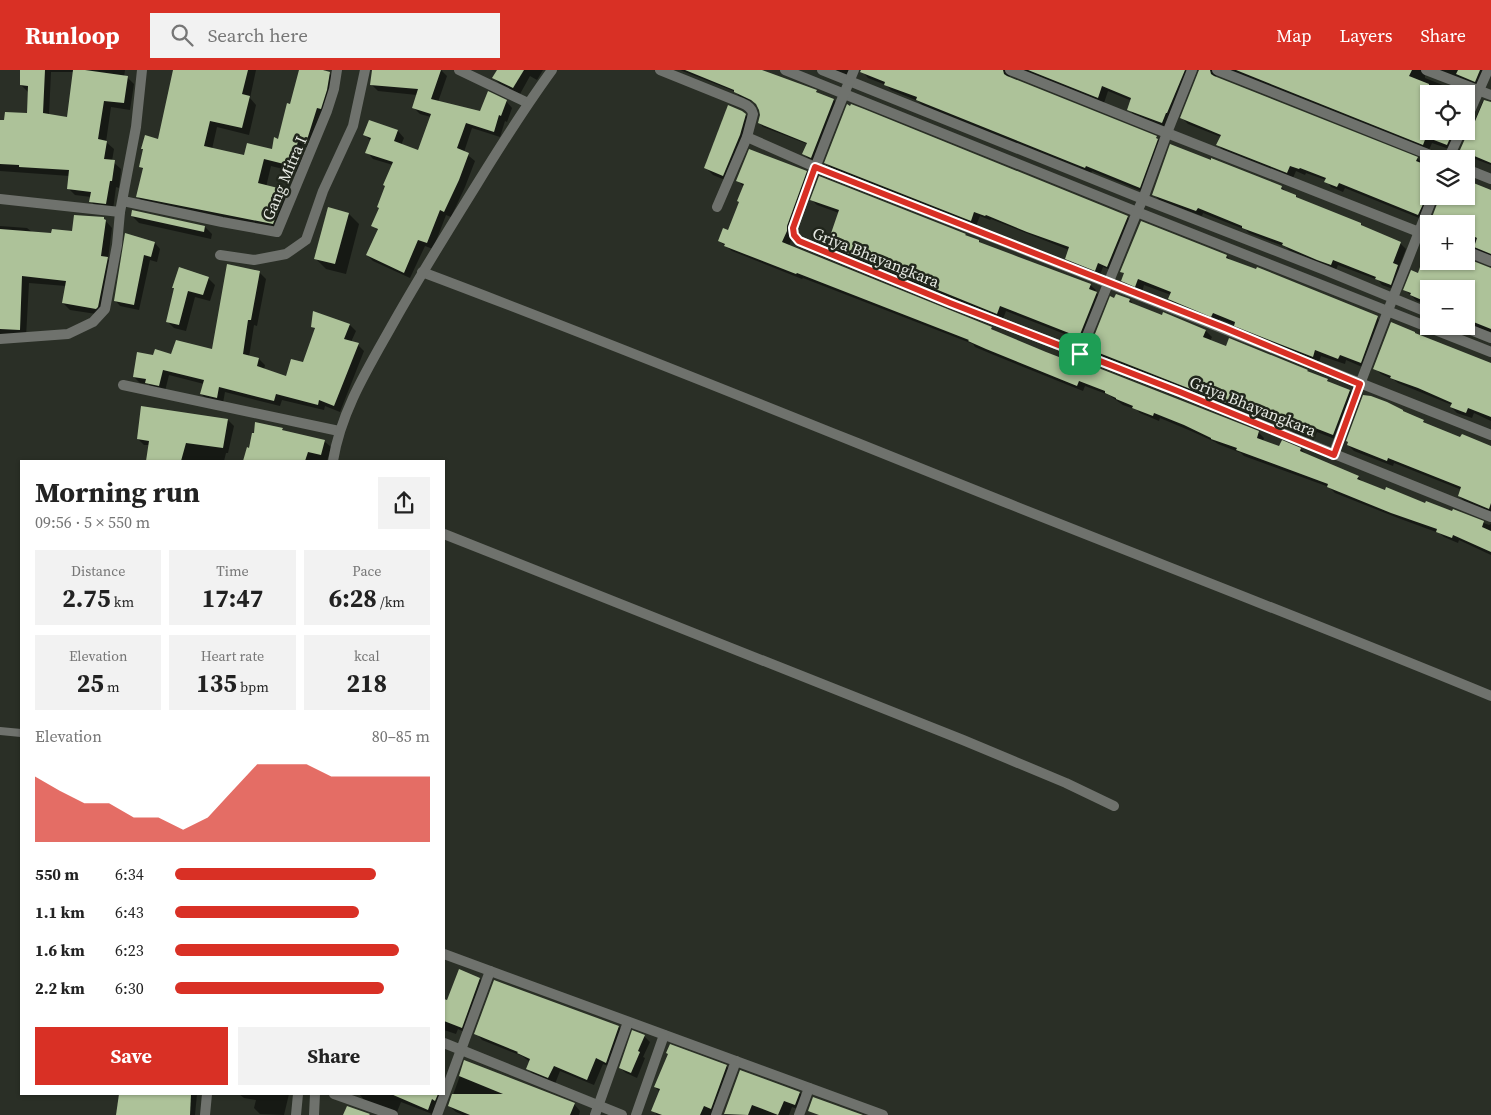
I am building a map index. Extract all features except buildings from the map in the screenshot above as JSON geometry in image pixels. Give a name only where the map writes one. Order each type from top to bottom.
[{"type":"street","points":[[0,339],[68,334],[93,322],[105,309],[117,245],[120,212],[136,127],[142,70]]},
{"type":"street","name":"Gang Mitra I","points":[[123,201],[277,232],[328,111],[337,70]]},
{"type":"street","points":[[220,255],[254,260],[286,254],[306,240],[323,191],[353,126],[365,70]]},
{"type":"street","points":[[459,70],[528,103]]},
{"type":"street","points":[[332,460],[339,431],[371,362],[422,272],[528,103],[552,70]]},
{"type":"street","points":[[660,70],[746,104],[753,114],[747,137],[717,207]]},
{"type":"street","points":[[785,70],[847,86],[1420,318]]},
{"type":"street","points":[[822,70],[847,86]]},
{"type":"street","name":"Griya Bhayangkara","points":[[854,70],[793,228],[794,235],[799,241],[950,303],[1491,517]]},
{"type":"street","points":[[1010,70],[1420,232]]},
{"type":"street","points":[[1080,354],[1140,206],[1192,70]]},
{"type":"street","points":[[1217,70],[1420,151]]},
{"type":"street","points":[[1426,70],[1491,95]]},
{"type":"street","points":[[1475,99],[1488,70]]},
{"type":"street","points":[[747,137],[815,167],[1491,435]]},
{"type":"street","points":[[1475,173],[1491,179]]},
{"type":"street","points":[[0,199],[120,212]]},
{"type":"street","points":[[1140,206],[1390,304],[1420,311]]},
{"type":"street","points":[[1334,455],[1390,304],[1420,242]]},
{"type":"street","points":[[1475,255],[1491,261]]},
{"type":"street","points":[[422,272],[544,317],[992,497],[1316,624],[1491,696]]},
{"type":"street","points":[[1475,332],[1491,338]]},
{"type":"street","points":[[1457,335],[1491,352]]},
{"type":"street","points":[[123,385],[339,431]]},
{"type":"street","points":[[445,534],[963,740],[1114,806]]},
{"type":"street","points":[[445,954],[883,1115]]},
{"type":"street","points":[[445,1093],[490,971]]},
{"type":"street","points":[[595,1115],[628,1022]]},
{"type":"street","points":[[636,1115],[664,1035]]},
{"type":"street","points":[[445,1043],[622,1115]]},
{"type":"street","points":[[716,1115],[736,1061]]},
{"type":"street","points":[[799,1115],[809,1088]]},
{"type":"street","points":[[205,1115],[207,1095]]},
{"type":"street","points":[[296,1115],[298,1095]]},
{"type":"street","points":[[314,1115],[315,1095]]},
{"type":"street","points":[[337,1095],[393,1115]]},
{"type":"street","points":[[437,1115],[444,1095]]},
{"type":"lane","points":[[0,731],[20,733]]},
{"type":"route","points":[[815,167],[1225,328],[1360,384],[1334,455],[1180,392],[1080,354],[799,241],[792,231],[815,167]]}]
